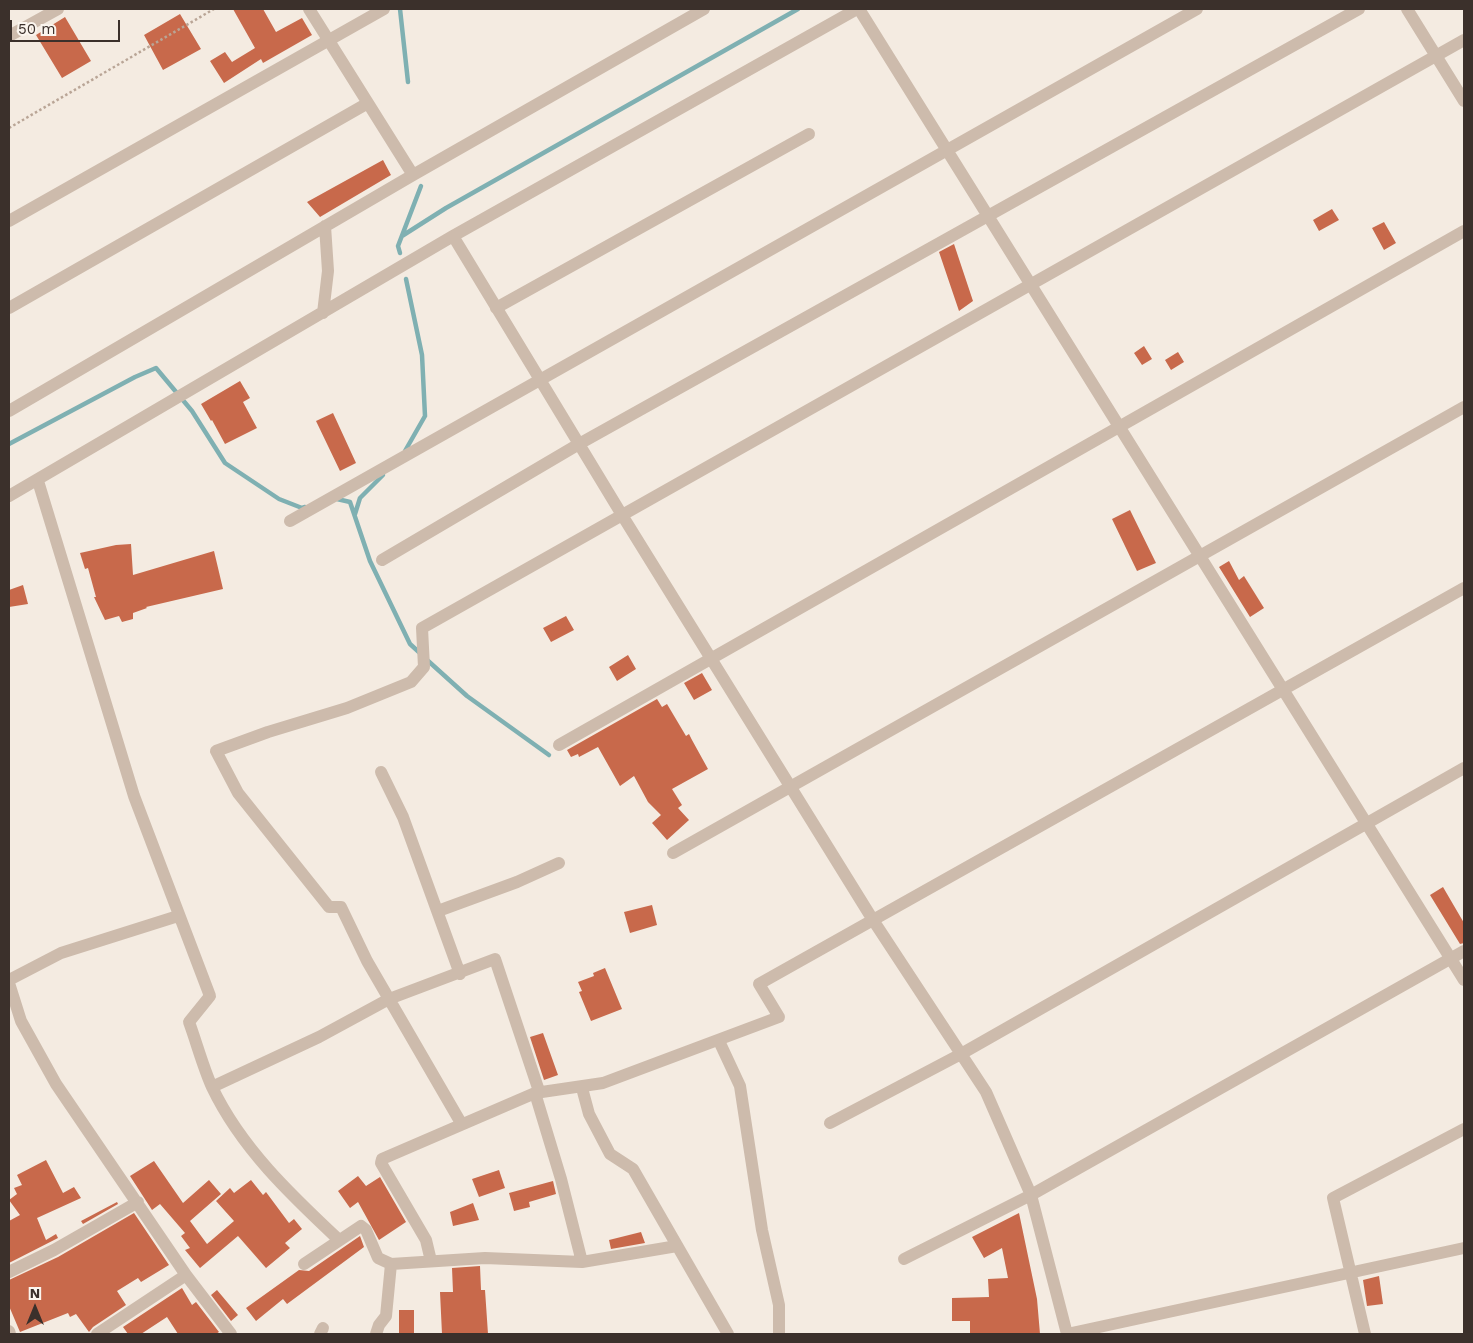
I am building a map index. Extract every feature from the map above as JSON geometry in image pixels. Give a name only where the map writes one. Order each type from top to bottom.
[{"type":"street","points":[[9,36],[58,9]]},
{"type":"street","points":[[309,9],[413,174]]},
{"type":"street","points":[[9,221],[384,9]]},
{"type":"street","points":[[9,411],[413,174],[704,9]]},
{"type":"street","points":[[9,496],[38,481],[453,236],[858,9],[948,150],[1118,428],[1464,980]]},
{"type":"street","points":[[290,521],[1197,9]]},
{"type":"street","points":[[382,560],[579,444],[1359,9]]},
{"type":"street","points":[[1407,9],[1464,101]]},
{"type":"street","points":[[461,1123],[367,961],[341,907],[329,907],[238,793],[216,751],[268,732],[346,708],[411,682],[424,667],[422,628],[1464,40]]},
{"type":"street","points":[[9,308],[368,103]]},
{"type":"street","points":[[496,308],[809,134]]},
{"type":"street","points":[[323,313],[328,272],[325,226]]},
{"type":"street","points":[[559,745],[1464,232]]},
{"type":"street","points":[[453,236],[622,515],[873,920],[986,1092],[1031,1195],[1067,1334],[1464,1248]]},
{"type":"street","points":[[673,853],[1464,406]]},
{"type":"street","points":[[38,481],[134,796],[210,996],[189,1022],[212,1087],[236,1128],[279,1184],[339,1240]]},
{"type":"street","points":[[431,1261],[426,1240],[381,1164],[382,1159],[461,1123],[537,1092],[582,1088],[603,1083],[779,1017],[759,984],[1464,588]]},
{"type":"street","points":[[830,1122],[961,1054],[1464,768]]},
{"type":"street","points":[[381,772],[404,817],[460,974]]},
{"type":"street","points":[[438,911],[517,882],[559,863]]},
{"type":"street","points":[[178,916],[61,953],[9,982],[21,1021],[56,1084],[186,1275],[231,1334]]},
{"type":"street","points":[[904,1259],[1031,1195],[1464,951]]},
{"type":"street","points":[[212,1087],[319,1037],[389,999],[495,960],[537,1092],[582,1262]]},
{"type":"street","points":[[719,1041],[740,1086],[762,1230],[779,1305],[780,1334]]},
{"type":"street","points":[[582,1088],[590,1114],[610,1154],[633,1169],[728,1334]]},
{"type":"street","points":[[1365,1334],[1333,1198],[1464,1129]]},
{"type":"street","points":[[9,1272],[54,1250],[138,1202]]},
{"type":"street","points":[[304,1264],[361,1226],[366,1230],[378,1258],[390,1264],[484,1258],[582,1262],[677,1246]]},
{"type":"street","points":[[376,1334],[379,1325],[386,1316],[390,1264]]},
{"type":"street","points":[[97,1334],[186,1275]]},
{"type":"path","points":[[9,128],[214,9]]},
{"type":"building","points":[[233,9],[263,9],[276,32],[302,18],[312,35],[263,63],[261,59],[224,83],[210,61],[225,52],[232,62],[255,48]]},
{"type":"building","points":[[180,14],[201,49],[163,70],[144,35]]},
{"type":"building","points":[[65,17],[91,61],[62,78],[36,35]]},
{"type":"building","points":[[383,160],[391,175],[320,217],[307,202]]},
{"type":"building","points":[[1332,209],[1339,220],[1319,231],[1313,220]]},
{"type":"building","points":[[1384,222],[1396,243],[1384,250],[1372,228]]},
{"type":"building","points":[[954,244],[973,301],[959,311],[939,252]]},
{"type":"building","points":[[1144,346],[1152,359],[1142,365],[1134,353]]},
{"type":"building","points":[[1178,352],[1184,362],[1171,370],[1165,360]]},
{"type":"building","points":[[240,381],[250,398],[243,402],[257,428],[225,444],[201,404]]},
{"type":"building","points":[[333,413],[356,463],[340,471],[316,421]]},
{"type":"building","points":[[1130,510],[1156,563],[1137,571],[1112,519]]},
{"type":"building","points":[[131,544],[133,575],[214,551],[223,589],[146,607],[133,613],[133,619],[122,622],[119,616],[105,620],[94,597],[96,597],[88,568],[85,569],[80,553],[116,545]]},
{"type":"building","points":[[1229,561],[1239,580],[1244,576],[1264,608],[1250,617],[1219,567]]},
{"type":"building","points":[[23,585],[28,604],[9,607],[9,590]]},
{"type":"building","points":[[566,616],[574,630],[551,642],[543,628]]},
{"type":"building","points":[[628,655],[636,669],[617,681],[609,667]]},
{"type":"building","points":[[702,673],[712,690],[694,700],[684,683]]},
{"type":"building","points":[[657,699],[662,707],[667,704],[686,736],[689,734],[708,769],[672,789],[682,805],[678,808],[689,820],[667,840],[652,823],[661,815],[648,802],[634,776],[620,786],[598,747],[579,757],[578,754],[571,757],[567,750]]},
{"type":"building","points":[[1443,887],[1464,923],[1464,943],[1460,944],[1430,895]]},
{"type":"building","points":[[652,905],[657,925],[630,933],[624,912]]},
{"type":"building","points":[[605,968],[622,1009],[591,1021],[579,992],[582,991],[578,982],[594,976],[593,973]]},
{"type":"building","points":[[543,1033],[558,1075],[544,1080],[530,1037]]},
{"type":"building","points":[[46,1160],[63,1193],[74,1187],[81,1198],[37,1218],[46,1240],[56,1234],[58,1238],[9,1263],[9,1221],[20,1215],[9,1200],[17,1194],[14,1188],[22,1185],[17,1175]]},
{"type":"building","points":[[154,1161],[183,1203],[209,1180],[221,1194],[190,1221],[207,1244],[234,1221],[216,1201],[230,1188],[234,1193],[251,1180],[263,1195],[266,1192],[289,1223],[294,1219],[302,1229],[285,1243],[290,1248],[266,1268],[238,1236],[200,1268],[185,1250],[190,1248],[181,1236],[185,1233],[160,1204],[152,1210],[130,1176]]},
{"type":"building","points":[[499,1170],[505,1188],[479,1197],[472,1179]]},
{"type":"building","points":[[358,1176],[366,1186],[380,1177],[406,1222],[379,1240],[358,1202],[350,1208],[338,1191]]},
{"type":"building","points":[[553,1181],[556,1194],[529,1202],[530,1207],[514,1211],[509,1193]]},
{"type":"building","points":[[117,1202],[118,1204],[83,1224],[81,1221]]},
{"type":"building","points":[[473,1203],[479,1220],[453,1226],[450,1212]]},
{"type":"building","points":[[134,1213],[169,1265],[141,1282],[138,1278],[117,1291],[126,1305],[93,1327],[89,1332],[76,1314],[70,1317],[68,1313],[20,1332],[9,1306],[9,1280],[58,1257]]},
{"type":"building","points":[[1019,1213],[1037,1299],[1040,1334],[970,1334],[970,1321],[952,1321],[952,1298],[989,1297],[988,1279],[1008,1278],[1002,1248],[984,1258],[972,1237]]},
{"type":"building","points":[[641,1232],[645,1243],[611,1249],[609,1240]]},
{"type":"building","points":[[360,1236],[364,1247],[287,1304],[283,1299],[256,1321],[246,1308],[299,1270],[309,1271]]},
{"type":"building","points":[[480,1266],[481,1290],[485,1290],[488,1334],[442,1334],[440,1292],[453,1292],[452,1268]]},
{"type":"building","points":[[1379,1276],[1383,1304],[1367,1306],[1363,1280]]},
{"type":"building","points":[[182,1288],[192,1305],[196,1302],[219,1332],[216,1334],[178,1334],[167,1317],[141,1334],[128,1334],[123,1327]]},
{"type":"building","points":[[217,1290],[238,1315],[231,1321],[211,1295]]},
{"type":"building","points":[[399,1310],[414,1310],[414,1334],[399,1334]]},
{"type":"waterway","points":[[400,9],[408,82]]},
{"type":"waterway","points":[[402,236],[446,208],[798,9]]},
{"type":"waterway","points":[[400,253],[398,246],[421,186]]},
{"type":"waterway","points":[[405,451],[425,416],[422,355],[406,279]]},
{"type":"waterway","points":[[9,444],[135,377],[156,368],[192,411],[225,463],[279,499],[302,508],[305,507]]},
{"type":"waterway","points":[[355,514],[360,498],[383,475]]},
{"type":"waterway","points":[[337,499],[350,502],[370,561],[410,644],[421,654]]},
{"type":"waterway","points":[[426,659],[467,696],[549,755]]}]
